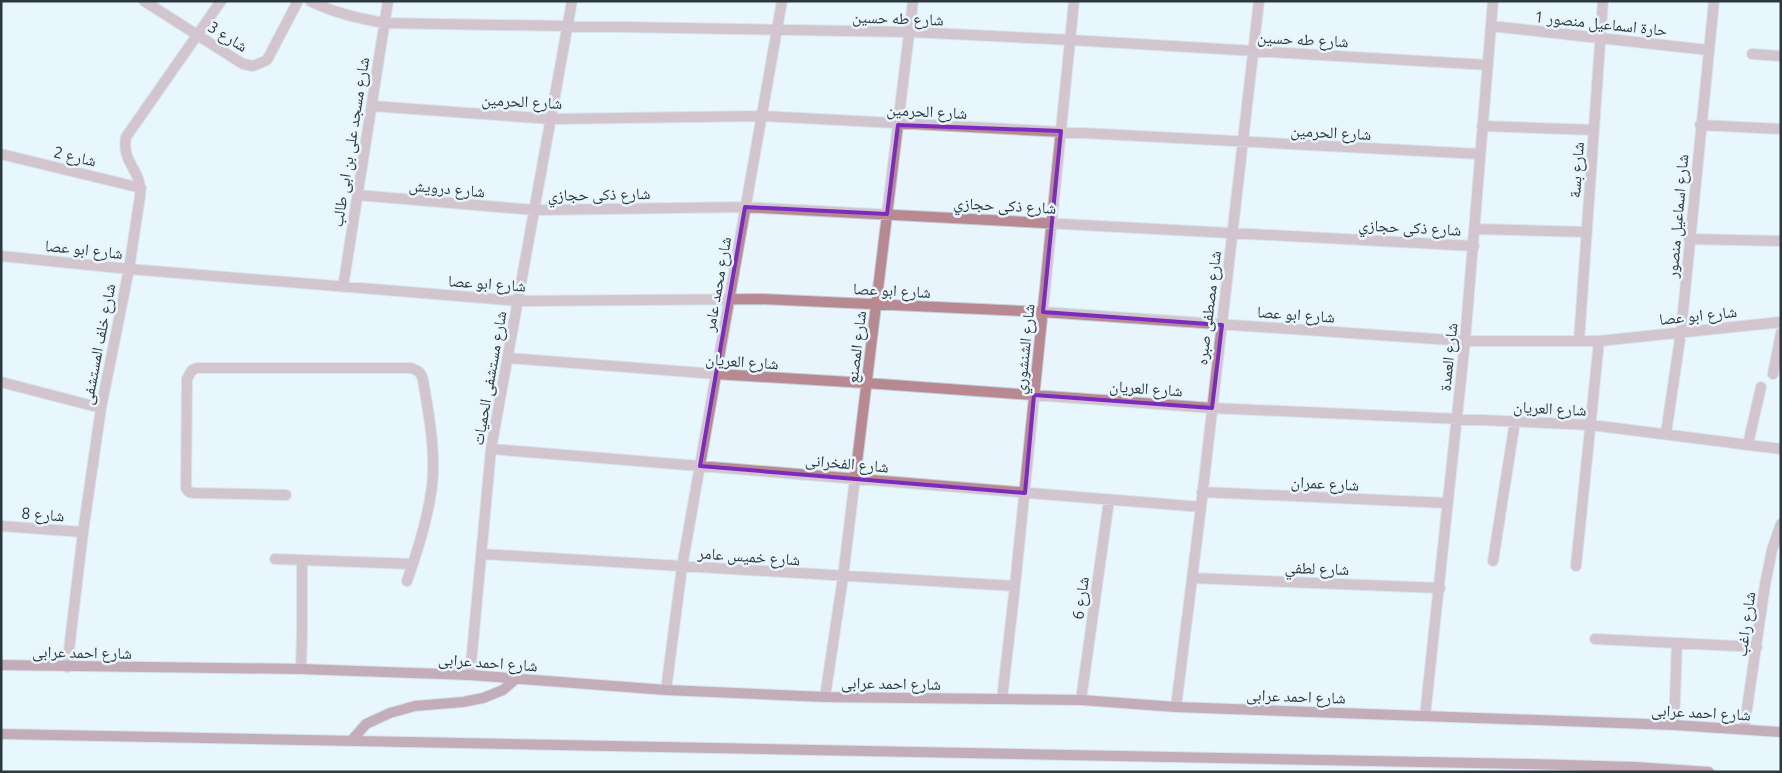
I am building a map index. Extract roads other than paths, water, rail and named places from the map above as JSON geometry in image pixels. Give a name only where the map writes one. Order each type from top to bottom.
[{"type":"main road","name":"شارع احمد عرابى","points":[[1,665],[301,669],[470,675],[666,690],[825,697],[1081,700],[1176,707],[1674,725],[1781,732]]},
{"type":"main road","points":[[352,740],[366,724],[390,712],[415,706],[463,702],[483,698],[502,690],[517,678]]},
{"type":"main road","points":[[1,734],[1520,764],[1635,767],[1709,772]]},
{"type":"street","name":"شارع 3","points":[[144,1],[243,64],[253,66],[267,60],[298,1]]},
{"type":"street","points":[[141,188],[138,178],[125,154],[126,137],[221,1]]},
{"type":"street","name":"شارع طه حسين","points":[[310,1],[325,9],[350,17],[384,23],[910,32],[1488,65]]},
{"type":"street","name":"شارع مسجد على بن ابى طالب","points":[[343,287],[388,1]]},
{"type":"street","name":"شارع مستشفى الحميات","points":[[470,675],[491,449],[572,1]]},
{"type":"street","name":"شارع محمد عامر","points":[[666,690],[682,567],[782,1]]},
{"type":"street","name":"شارع المصنع","points":[[825,697],[843,577],[913,1]]},
{"type":"street","name":"شارع الشنشوري","points":[[1002,699],[1074,1]]},
{"type":"street","name":"شارع مصطفى صبره","points":[[1176,707],[1259,1]]},
{"type":"street","name":"شارع العمدة","points":[[1425,716],[1465,341],[1493,1]]},
{"type":"street","name":"شارع بسة","points":[[1580,341],[1603,1]]},
{"type":"street","name":"شارع اسماعيل منصور","points":[[1666,433],[1680,332],[1714,1]]},
{"type":"street","name":"حارة اسماعيل منصور 1","points":[[1491,26],[1708,50]]},
{"type":"street","points":[[1752,54],[1781,56]]},
{"type":"street","name":"شارع الحرمين","points":[[372,106],[551,119],[761,116],[1480,154]]},
{"type":"street","points":[[1700,125],[1781,129]]},
{"type":"street","points":[[1482,126],[1594,130]]},
{"type":"street","name":"شارع 2","points":[[1,154],[141,188]]},
{"type":"street","name":"شارع خلف المستشفى","points":[[67,667],[83,532],[101,408],[129,269],[141,188]]},
{"type":"street","name":"شارع درويش","points":[[357,196],[535,210]]},
{"type":"street","name":"شارع ذكى حجازي","points":[[535,210],[746,206],[1474,246]]},
{"type":"street","points":[[1475,229],[1587,232]]},
{"type":"street","points":[[1689,239],[1781,241]]},
{"type":"street","name":"شارع ابو عصا","points":[[1,256],[129,269],[518,302],[730,298],[876,304],[1043,312],[1465,341],[1599,341],[1781,322]]},
{"type":"street","points":[[1773,374],[1781,333]]},
{"type":"street","points":[[1576,566],[1599,341]]},
{"type":"street","name":"شارع العريان","points":[[508,358],[1212,408],[1591,425],[1781,449]]},
{"type":"street","points":[[286,495],[189,492],[185,484],[187,379],[192,370],[196,368],[416,369],[421,373],[423,380],[430,426],[433,473],[425,519],[407,581]]},
{"type":"street","points":[[1,382],[101,408]]},
{"type":"street","points":[[1748,444],[1761,387]]},
{"type":"street","points":[[1493,561],[1515,421]]},
{"type":"street","name":"شارع الفخرانى","points":[[491,449],[1200,507]]},
{"type":"street","name":"شارع عمران","points":[[1202,492],[1447,503]]},
{"type":"street","name":"شارع 6","points":[[1081,700],[1109,500]]},
{"type":"street","name":"شارع راغب","points":[[1744,729],[1765,585],[1772,550],[1781,524]]},
{"type":"street","name":"شارع 8","points":[[1,526],[83,532]]},
{"type":"street","name":"شارع خميس عامر","points":[[482,554],[1015,586]]},
{"type":"street","points":[[275,559],[413,564]]},
{"type":"street","points":[[301,669],[302,560]]},
{"type":"street","name":"شارع لطفي","points":[[1192,578],[1440,588]]},
{"type":"street","points":[[1594,639],[1757,647]]},
{"type":"street","points":[[1674,725],[1677,643]]}]
